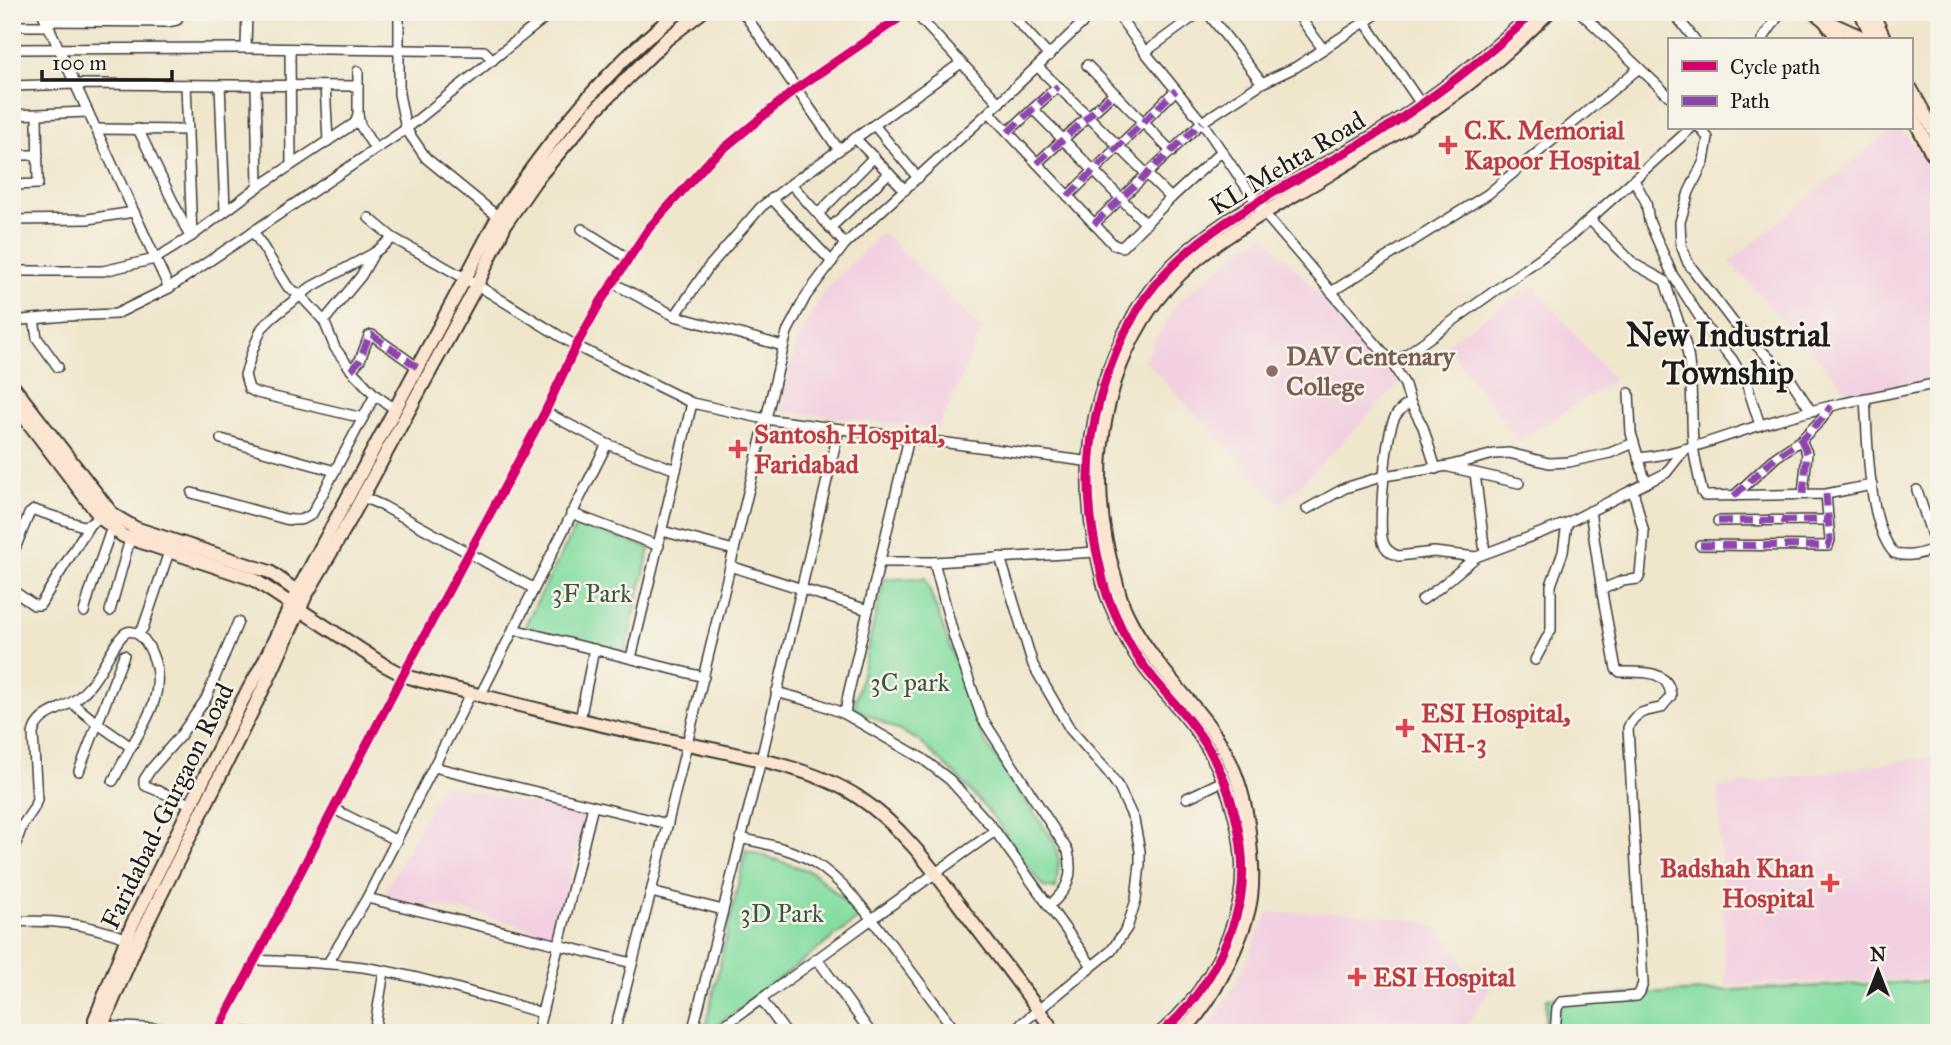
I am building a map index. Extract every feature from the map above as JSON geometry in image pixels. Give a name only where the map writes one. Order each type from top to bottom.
[{"type":"street","points":[[12,26],[46,20],[167,22],[177,20],[179,12]]},
{"type":"street","points":[[246,48],[247,12]]},
{"type":"street","points":[[399,12],[399,94],[406,129],[426,158],[502,220]]},
{"type":"street","points":[[12,321],[116,314],[169,288],[406,129],[552,12]]},
{"type":"street","points":[[298,600],[464,278],[502,220],[526,176],[629,53],[679,12]]},
{"type":"street","points":[[298,600],[362,497],[477,285],[502,220],[595,110],[667,39],[702,12]]},
{"type":"street","points":[[743,12],[839,150]]},
{"type":"street","points":[[218,1031],[403,674],[545,412],[576,346],[649,228],[711,159],[796,89],[908,12]]},
{"type":"street","points":[[914,12],[999,103]]},
{"type":"street","points":[[1009,12],[1049,56]]},
{"type":"street","points":[[614,1033],[668,824],[787,332],[806,296],[845,244],[1094,12]]},
{"type":"street","points":[[1116,12],[1202,122],[1260,208],[1392,365],[1405,384],[1436,468]]},
{"type":"street","points":[[1145,52],[1200,12]]},
{"type":"street","points":[[1207,12],[1262,83]]},
{"type":"street","points":[[1296,12],[1323,49]]},
{"type":"street","points":[[1094,224],[1202,122],[1262,83],[1296,67],[1380,12]]},
{"type":"street","name":"KL Mehta Road","points":[[1424,108],[1534,12]]},
{"type":"street","name":"KL Mehta Road","points":[[1180,1033],[1198,1013],[1243,931],[1251,900],[1253,877],[1245,803],[1234,771],[1213,732],[1147,650],[1126,613],[1108,555],[1090,442],[1096,405],[1114,354],[1138,309],[1171,266],[1213,231],[1260,208],[1379,133],[1466,86],[1518,43],[1549,12]]},
{"type":"street","points":[[1580,12],[1668,95]]},
{"type":"street","points":[[1673,12],[1693,38]]},
{"type":"street","points":[[1763,38],[1781,12]]},
{"type":"street","points":[[1861,12],[1872,38]]},
{"type":"street","points":[[1872,12],[1884,38]]},
{"type":"street","points":[[1819,16],[1837,38]]},
{"type":"street","points":[[1819,16],[1864,38]]},
{"type":"street","points":[[46,20],[169,288]]},
{"type":"street","points":[[1365,22],[1424,108]]},
{"type":"street","points":[[12,49],[398,49],[484,51],[493,60]]},
{"type":"street","points":[[290,49],[291,165]]},
{"type":"street","points":[[675,316],[708,268],[761,207],[961,63]]},
{"type":"street","points":[[1087,65],[1171,152]]},
{"type":"street","points":[[1038,67],[1171,198]]},
{"type":"street","points":[[1331,292],[1488,194],[1639,68]]},
{"type":"street","points":[[358,71],[360,125],[375,149]]},
{"type":"street","points":[[186,85],[191,237]]},
{"type":"street","points":[[220,85],[225,210]]},
{"type":"street","points":[[256,85],[258,187]]},
{"type":"street","points":[[12,86],[358,86]]},
{"type":"street","points":[[325,86],[328,141]]},
{"type":"street","points":[[1009,132],[1058,86]]},
{"type":"street","points":[[1068,195],[1176,90]]},
{"type":"street","points":[[1912,91],[1935,145],[1939,162]]},
{"type":"street","points":[[1037,163],[1114,93]]},
{"type":"street","points":[[1033,109],[1146,224]]},
{"type":"street","points":[[12,116],[88,112]]},
{"type":"street","points":[[989,112],[1114,245],[1122,247],[1222,151]]},
{"type":"street","points":[[1912,114],[1935,145]]},
{"type":"street","points":[[12,185],[38,184],[37,115]]},
{"type":"street","points":[[12,271],[103,271],[155,259],[355,123],[358,115]]},
{"type":"street","points":[[874,125],[918,177]]},
{"type":"street","points":[[1912,128],[1935,145]]},
{"type":"street","points":[[96,129],[188,130]]},
{"type":"street","points":[[138,129],[191,237]]},
{"type":"street","points":[[1392,365],[1571,236],[1689,130]]},
{"type":"street","points":[[1702,130],[1709,138],[1704,161],[1689,192],[1680,222],[1681,245],[1688,263],[1733,322],[1791,380],[1811,411]]},
{"type":"street","points":[[855,138],[905,190]]},
{"type":"street","points":[[12,155],[38,155]]},
{"type":"street","points":[[818,214],[874,157]]},
{"type":"street","points":[[831,228],[889,173]]},
{"type":"street","points":[[1634,180],[1646,202],[1649,221],[1672,274],[1746,382],[1760,425]]},
{"type":"street","points":[[791,184],[845,244]]},
{"type":"street","points":[[772,199],[832,262]]},
{"type":"street","points":[[12,220],[88,219],[134,212]]},
{"type":"street","points":[[369,218],[393,238],[477,285],[576,346],[692,402],[765,419],[1095,462]]},
{"type":"street","points":[[1590,220],[1634,264],[1665,281],[1688,358],[1692,402],[1690,447],[1704,494],[1708,497],[1826,494],[1872,485]]},
{"type":"street","points":[[582,229],[629,259]]},
{"type":"street","points":[[253,231],[288,287],[300,295],[324,321],[335,348],[351,370],[375,395],[395,409]]},
{"type":"street","points":[[363,418],[257,393],[249,389],[245,376],[262,328],[311,287],[374,253],[393,238]]},
{"type":"street","points":[[324,321],[361,276],[374,253]]},
{"type":"street","points":[[613,283],[675,316],[783,346]]},
{"type":"street","points":[[34,319],[37,338],[58,367]]},
{"type":"street","points":[[351,370],[360,360],[369,335],[417,367]]},
{"type":"street","points":[[1638,458],[1660,456],[1831,406],[1939,383]]},
{"type":"street","points":[[12,385],[100,517]]},
{"type":"street","points":[[1629,393],[1631,433],[1646,483]]},
{"type":"street","points":[[192,493],[297,521],[306,519],[312,514],[375,395]]},
{"type":"street","points":[[1865,398],[1876,518],[1886,542],[1894,553],[1903,556],[1938,548],[1917,490]]},
{"type":"street","points":[[12,401],[100,517],[123,536],[253,579],[298,600]]},
{"type":"street","points":[[631,658],[692,402]]},
{"type":"street","points":[[1410,402],[1394,418],[1387,446],[1380,528],[1382,541],[1387,550],[1398,556],[1434,552],[1480,555]]},
{"type":"street","points":[[1734,496],[1776,457],[1801,440],[1831,406]]},
{"type":"street","points":[[545,412],[607,444],[676,470]]},
{"type":"street","points":[[692,1033],[761,760],[839,429]]},
{"type":"street","points":[[845,715],[909,438]]},
{"type":"street","points":[[221,439],[335,471]]},
{"type":"street","points":[[1801,440],[1807,453],[1802,494]]},
{"type":"street","points":[[1307,509],[1345,488],[1384,475],[1448,466],[1494,454],[1509,453],[1549,463],[1569,462],[1610,453],[1634,443]]},
{"type":"street","points":[[328,963],[368,898],[434,767],[513,629],[607,444]]},
{"type":"street","points":[[1422,600],[1440,589],[1480,555],[1567,523],[1666,473],[1690,447]]},
{"type":"street","name":"KL Mehta Road","points":[[1095,462],[1088,496],[1096,552],[1108,598],[1135,653],[1201,736],[1225,780],[1243,864],[1240,900],[1228,941],[1203,985],[1175,1021],[1161,1033]]},
{"type":"street","points":[[1448,466],[1520,483]]},
{"type":"street","points":[[1475,473],[1480,555]]},
{"type":"street","points":[[1602,591],[1611,584],[1638,579],[1640,575],[1644,533],[1633,490]]},
{"type":"street","points":[[1700,545],[1824,546],[1829,543],[1826,494]]},
{"type":"street","points":[[362,497],[470,552],[533,589]]},
{"type":"street","points":[[12,556],[29,514],[34,510],[79,525],[113,515],[135,528],[270,572],[298,600],[372,657],[403,674],[580,720],[761,760],[825,781],[856,796],[907,839],[1055,1033]]},
{"type":"street","points":[[1555,1033],[1557,1008],[1561,1002],[1637,996],[1640,992],[1643,983],[1628,728],[1630,721],[1642,711],[1661,708],[1671,696],[1662,677],[1653,673],[1620,672],[1616,669],[1590,512]]},
{"type":"street","points":[[571,513],[659,546]]},
{"type":"street","points":[[12,590],[34,605],[40,605],[100,517]]},
{"type":"street","points":[[1718,521],[1827,520]]},
{"type":"street","points":[[1535,660],[1551,630],[1551,585],[1560,561],[1567,523]]},
{"type":"street","points":[[84,612],[112,527]]},
{"type":"street","points":[[662,531],[734,550]]},
{"type":"street","points":[[110,611],[130,538]]},
{"type":"street","points":[[138,634],[143,628],[169,552]]},
{"type":"street","points":[[880,562],[934,562],[1096,552]]},
{"type":"street","points":[[1000,557],[1033,665],[1070,729],[1119,788],[1137,833],[1140,864],[1132,917],[1118,942],[1010,1033]]},
{"type":"street","points":[[934,562],[954,637],[982,719],[1068,851],[1071,872],[1068,883],[1062,895],[1049,906]]},
{"type":"street","points":[[730,566],[868,610]]},
{"type":"street","name":"Faridabad-Gurgaon Road","points":[[97,1029],[98,1012],[126,938],[191,804],[298,600]]},
{"type":"street","name":"Faridabad-Gurgaon Road","points":[[97,1029],[271,673],[298,600]]},
{"type":"street","points":[[191,804],[146,786],[144,780],[206,699],[238,622]]},
{"type":"street","points":[[513,629],[704,677]]},
{"type":"street","points":[[12,855],[22,826],[37,799],[33,730],[52,711],[72,703],[89,686],[122,635],[129,631],[138,634],[146,643],[156,667],[156,688],[150,716],[113,781]]},
{"type":"street","points":[[580,720],[594,649]]},
{"type":"street","points":[[79,771],[124,655]]},
{"type":"street","points":[[776,692],[845,715],[923,759],[950,780],[995,831],[1092,965]]},
{"type":"street","points":[[72,703],[131,747]]},
{"type":"street","points":[[434,767],[668,824]]},
{"type":"street","points":[[1188,798],[1225,780]]},
{"type":"street","points":[[537,1033],[593,806]]},
{"type":"street","points":[[334,809],[397,841]]},
{"type":"street","points":[[713,1033],[995,831]]},
{"type":"street","points":[[740,838],[782,848],[811,861],[840,883],[872,919],[957,1033]]},
{"type":"street","points":[[651,892],[723,910]]},
{"type":"street","points":[[368,898],[632,963]]},
{"type":"street","points":[[12,922],[43,920],[69,923],[126,938]]},
{"type":"street","points":[[817,959],[871,1033]]},
{"type":"street","points":[[255,960],[328,963],[384,971],[430,981],[542,1013]]},
{"type":"street","points":[[374,1033],[384,971]]},
{"type":"street","points":[[761,999],[786,1033]]},
{"type":"street","points":[[97,1029],[255,1033]]},
{"type":"shaded area","points":[[1892,130],[1901,130],[1939,173],[1939,376],[1850,394],[1730,262]]},
{"type":"shaded area","points":[[882,232],[982,330],[938,429],[779,410],[799,336],[825,290]]},
{"type":"shaded area","name":"DAV Centenary College","points":[[1263,234],[1401,382],[1281,504],[1144,360],[1177,303]]},
{"type":"shaded area","points":[[1533,285],[1614,380],[1518,441],[1446,344]]},
{"type":"shaded area","name":"Badshah Khan Hospital","points":[[1939,757],[1939,978],[1726,985],[1718,788]]},
{"type":"shaded area","points":[[442,785],[585,815],[555,936],[476,913],[382,897]]},
{"type":"shaded area","name":"ESI Hospital","points":[[1344,912],[1422,921],[1438,929],[1465,968],[1491,989],[1461,1033],[1206,1031],[1235,985],[1268,913]]},
{"type":"green space","name":"3F Park","points":[[577,524],[650,548],[625,652],[524,627]]},
{"type":"green space","name":"3C park","points":[[925,578],[984,740],[1055,843],[1059,862],[1056,889],[1044,887],[1016,852],[996,820],[958,777],[918,740],[854,708],[884,579]]},
{"type":"green space","name":"3D Park","points":[[746,850],[812,872],[862,916],[704,1033]]},
{"type":"green space","points":[[1939,981],[1939,1033],[1544,1033],[1547,998]]},
{"type":"marked path","points":[[1008,132],[1058,86]]},
{"type":"marked path","points":[[1068,196],[1176,90]]},
{"type":"marked path","points":[[1037,163],[1114,93]]},
{"type":"marked path","points":[[1094,224],[1202,122]]},
{"type":"marked path","points":[[351,370],[360,360],[369,336],[372,335],[417,367]]},
{"type":"marked path","points":[[1734,496],[1776,457],[1801,440],[1831,406]]},
{"type":"marked path","points":[[1801,440],[1807,453],[1803,494]]},
{"type":"marked path","points":[[1700,545],[1828,546],[1830,540],[1826,494]]},
{"type":"marked path","points":[[1718,521],[1827,520]]},
{"type":"cycle path","points":[[218,1031],[403,675],[545,412],[576,346],[601,301],[649,228],[711,159],[796,89],[908,12]]},
{"type":"cycle path","points":[[1161,1033],[1188,1006],[1220,956],[1240,901],[1242,859],[1235,814],[1210,751],[1192,724],[1135,653],[1104,586],[1092,529],[1089,465],[1092,433],[1108,372],[1136,312],[1158,282],[1184,255],[1246,209],[1380,132],[1421,105],[1479,61],[1534,12]]},
{"type":"place","name":"C.K. Memorial Kapoor Hospital","points":[[1448,145]]},
{"type":"place","name":"DAV Centenary College","points":[[1272,371]]},
{"type":"place","name":"Santosh Hospital, Faridabad","points":[[738,449]]},
{"type":"place","name":"ESI Hospital, NH-3","points":[[1405,728]]},
{"type":"place","name":"Badshah Khan Hospital","points":[[1830,883]]},
{"type":"place","name":"ESI Hospital","points":[[1357,977]]},
{"type":"district","name":"New Industrial Township","points":[[1728,354]]}]
